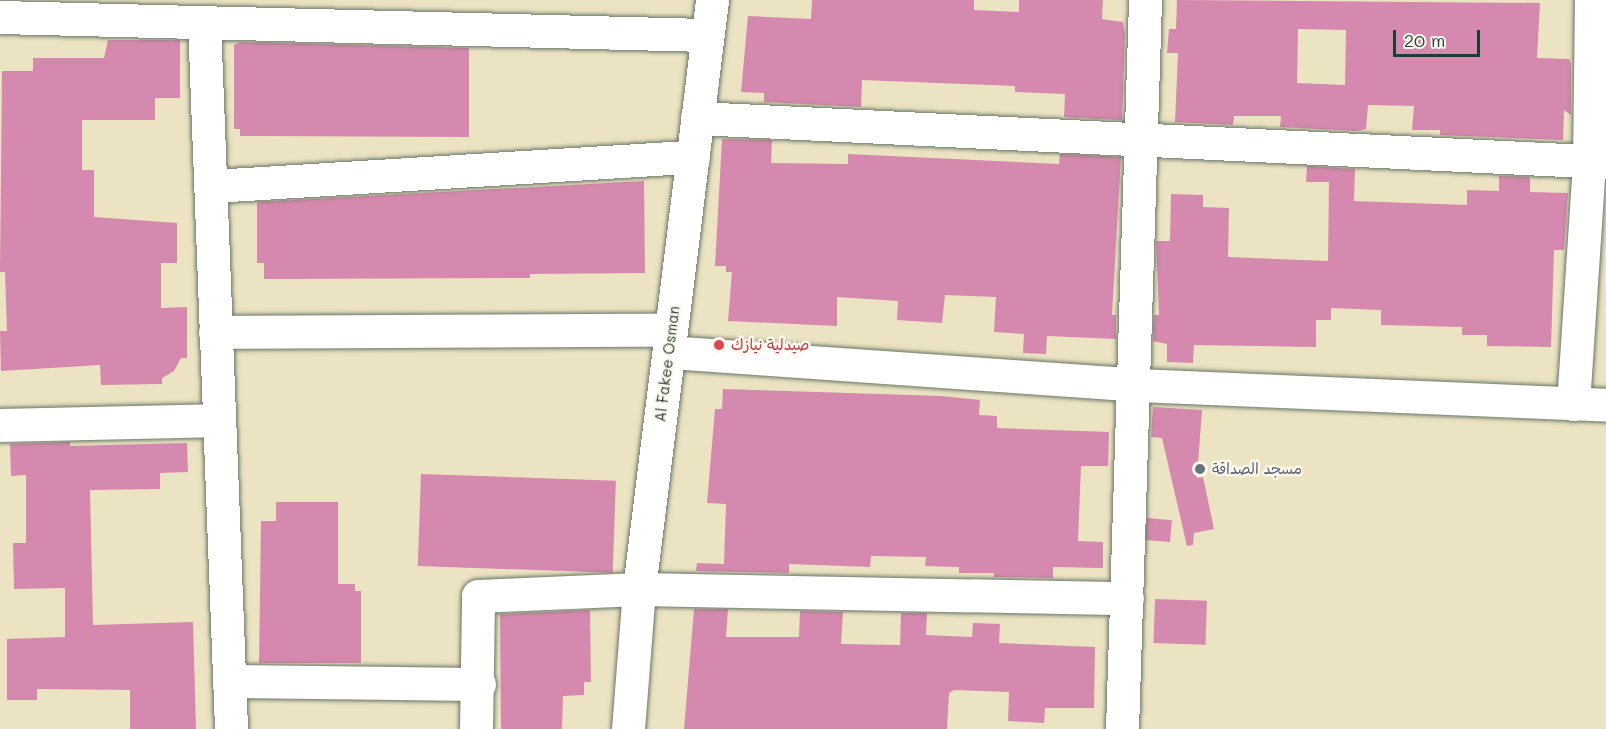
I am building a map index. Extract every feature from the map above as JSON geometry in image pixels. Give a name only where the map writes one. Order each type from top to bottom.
[{"type":"street","name":"Al Fakee Osman","points":[[628,729],[639,589],[712,0]]},
{"type":"street","points":[[1122,729],[1136,385],[1145,0]]},
{"type":"street","points":[[1573,404],[1598,162],[1591,0]]},
{"type":"street","points":[[0,17],[204,22],[390,13],[708,35]]},
{"type":"street","points":[[204,22],[213,186],[215,332],[231,681],[231,729]]},
{"type":"street","points":[[697,118],[1598,162]]},
{"type":"street","points":[[213,186],[693,157]]},
{"type":"street","points":[[215,332],[670,341],[1136,385],[1606,405]]},
{"type":"street","points":[[0,425],[219,420]]},
{"type":"street","points":[[476,729],[479,684],[478,596],[639,589],[1127,598]]},
{"type":"street","points":[[231,681],[479,684]]},
{"type":"building","points":[[812,0],[974,0],[974,10],[1019,12],[1019,0],[1103,0],[1102,19],[1123,22],[1125,34],[1122,120],[1064,117],[1065,94],[1015,92],[1015,86],[862,80],[861,107],[764,102],[764,93],[741,92],[748,16],[811,19]]},
{"type":"building","points":[[1177,0],[1540,3],[1537,58],[1569,59],[1571,64],[1571,115],[1564,110],[1563,140],[1440,135],[1440,130],[1412,130],[1414,106],[1368,105],[1366,129],[1356,131],[1280,127],[1281,116],[1234,116],[1233,125],[1175,122],[1178,53],[1167,53],[1169,29],[1176,29]],"holes":[[[1298,29],[1346,30],[1345,85],[1297,83]]]},
{"type":"building","points":[[108,40],[180,40],[180,98],[155,98],[155,120],[82,120],[82,170],[94,170],[94,217],[177,223],[177,263],[161,263],[161,308],[187,307],[187,358],[181,358],[174,371],[162,378],[162,384],[101,385],[100,365],[1,371],[0,331],[7,331],[5,272],[0,272],[2,71],[33,71],[33,58],[104,58]]},
{"type":"building","points":[[240,42],[469,48],[469,137],[240,136],[240,129],[234,129],[234,45]]},
{"type":"building","points":[[722,139],[772,140],[771,163],[848,164],[848,154],[1059,164],[1060,154],[1121,157],[1112,315],[1116,315],[1116,339],[1047,336],[1046,354],[1023,353],[1024,334],[994,332],[996,297],[945,295],[942,323],[897,320],[898,301],[837,297],[837,326],[728,321],[732,272],[726,272],[726,266],[715,266]]},
{"type":"building","points":[[1307,166],[1355,169],[1354,201],[1467,205],[1467,190],[1499,191],[1499,176],[1530,177],[1530,192],[1568,193],[1564,250],[1554,250],[1551,347],[1487,346],[1487,335],[1462,335],[1462,327],[1381,325],[1381,310],[1331,308],[1331,320],[1316,320],[1316,347],[1194,345],[1193,363],[1167,362],[1167,344],[1153,341],[1154,315],[1159,315],[1156,241],[1170,241],[1171,194],[1203,195],[1203,207],[1229,208],[1228,257],[1328,261],[1329,182],[1306,182]]},
{"type":"building","points":[[644,181],[645,273],[530,274],[530,278],[264,279],[264,263],[257,263],[257,202]]},
{"type":"building","points":[[723,389],[942,396],[980,400],[979,415],[997,416],[997,428],[1109,432],[1108,466],[1081,466],[1078,541],[1103,542],[1103,568],[1053,567],[1053,578],[994,577],[994,573],[959,573],[959,567],[925,566],[926,557],[871,556],[870,567],[789,564],[789,573],[696,571],[697,563],[724,564],[726,504],[707,503],[715,409],[722,409]]},
{"type":"building","points":[[1153,407],[1202,410],[1197,478],[1203,477],[1214,529],[1194,533],[1193,545],[1187,546],[1162,438],[1151,437]]},
{"type":"building","points":[[70,442],[70,446],[187,443],[188,472],[160,473],[160,489],[90,490],[93,625],[193,622],[196,729],[130,729],[130,690],[37,689],[37,700],[7,700],[7,639],[65,637],[65,588],[14,589],[13,543],[26,543],[26,475],[11,476],[10,444]]},
{"type":"building","points":[[421,474],[616,481],[613,573],[418,566]]},
{"type":"building","points":[[276,502],[338,502],[338,584],[355,584],[355,591],[361,591],[361,663],[259,663],[261,521],[276,521]]},
{"type":"building","points":[[1147,518],[1172,520],[1170,542],[1145,540]]},
{"type":"building","points":[[1155,599],[1207,601],[1205,645],[1153,643]]},
{"type":"building","points":[[694,609],[728,609],[726,637],[799,637],[800,611],[843,612],[841,644],[900,645],[901,613],[927,613],[926,635],[972,637],[973,623],[1000,624],[999,643],[1095,647],[1094,708],[1045,708],[1044,723],[1008,721],[1009,692],[954,690],[949,693],[947,729],[684,729]]},
{"type":"building","points":[[590,610],[591,682],[584,682],[584,695],[563,696],[562,729],[501,729],[500,614]]},
{"type":"place","name":"صيدلية نيازك","points":[[719,345]]},
{"type":"place","name":"مسجد الصداقة","points":[[1200,469]]}]
